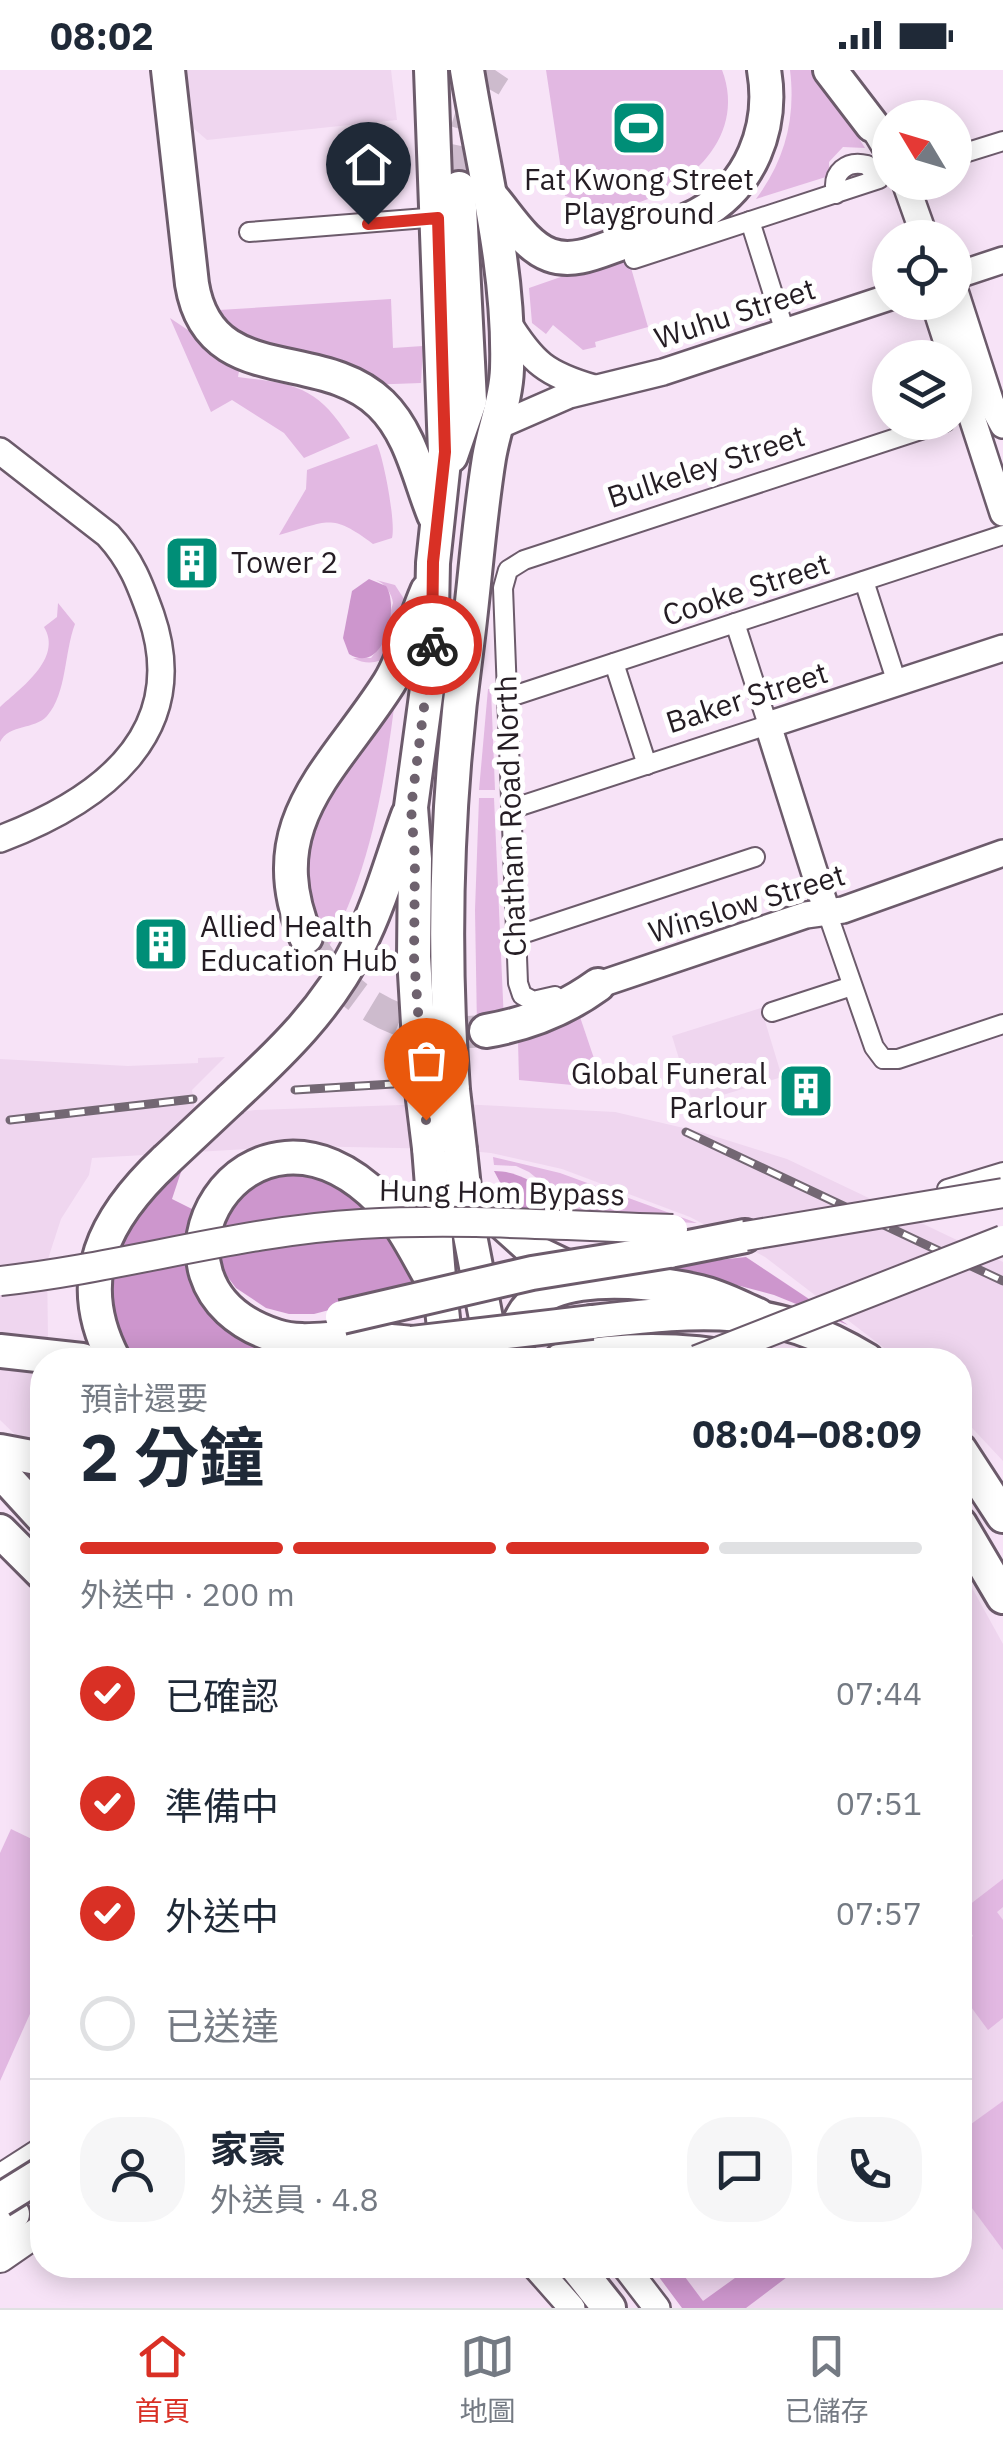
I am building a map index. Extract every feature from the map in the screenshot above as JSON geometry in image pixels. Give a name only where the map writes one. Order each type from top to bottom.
[{"type":"highway","points":[[168,70],[192,284],[200,316],[232,350],[336,377],[374,397],[400,428],[436,522]]},
{"type":"highway","name":"Chatham Road North","points":[[431,70],[445,452],[432,580],[432,644],[411,808],[414,957],[438,1091],[444,1149],[437,1232],[438,1290],[446,1348]]},
{"type":"highway","name":"Chatham Road North","points":[[438,1091],[450,1046],[449,860],[459,716],[493,440],[506,380],[505,316],[490,195],[467,70]]},
{"type":"highway","points":[[490,195],[533,245],[564,258],[689,220],[731,190],[753,158],[765,121],[764,70]]},
{"type":"highway","points":[[830,70],[872,125]]},
{"type":"highway","points":[[442,480],[470,401],[458,178]]},
{"type":"highway","points":[[306,937],[292,896],[290,868],[300,814],[323,772],[395,672],[432,580]]},
{"type":"highway","points":[[109,1348],[99,1323],[96,1280],[113,1220],[125,1201],[296,1036],[336,986],[359,946],[411,808]]},
{"type":"highway","points":[[486,1030],[542,1015],[598,984]]},
{"type":"highway","name":"Chatham Road North","points":[[444,1149],[465,1185],[468,1224],[499,1348]]},
{"type":"highway","points":[[438,1290],[398,1223],[370,1191],[346,1174],[320,1163],[276,1159],[236,1177],[216,1199],[204,1226],[203,1256],[212,1286],[236,1314],[252,1323],[300,1326],[343,1344],[412,1343],[663,1314],[758,1315]]},
{"type":"highway","points":[[465,1185],[503,1226],[535,1252],[596,1280],[698,1292],[817,1334],[843,1348]]},
{"type":"highway","points":[[343,1344],[532,1273],[745,1236]]},
{"type":"highway","points":[[512,1348],[534,1303],[556,1290],[596,1280]]},
{"type":"highway","points":[[0,1351],[30,1354]]},
{"type":"highway","points":[[0,1451],[30,1457]]},
{"type":"highway","points":[[972,1459],[1003,1486]]},
{"type":"highway","points":[[972,1468],[1003,1516]]},
{"type":"highway","points":[[0,1471],[30,1504]]},
{"type":"highway","points":[[0,1532],[30,1561]]},
{"type":"highway","points":[[972,1544],[1003,1597]]},
{"type":"highway","points":[[12,2211],[30,2189]]},
{"type":"highway","points":[[585,2278],[609,2308]]},
{"type":"highway","points":[[608,2278],[632,2308]]},
{"type":"main road","points":[[972,270],[1003,260]]},
{"type":"main road","name":"Wuhu Street","points":[[493,440],[569,395],[872,303]]},
{"type":"main road","points":[[505,316],[527,353],[546,370],[599,389]]},
{"type":"main road","points":[[962,320],[985,412],[1003,513]]},
{"type":"main road","points":[[0,451],[123,551],[135,568],[154,624],[163,680],[156,712],[136,749],[111,778],[43,822],[0,839]]},
{"type":"main road","name":"Baker Street","points":[[768,725],[1003,648]]},
{"type":"main road","points":[[768,725],[827,912]]},
{"type":"main road","name":"Winslow Street","points":[[598,984],[806,916],[843,910],[1003,853]]},
{"type":"main road","name":"Hung Hom Bypass","points":[[0,1282],[260,1236],[359,1224],[509,1222],[745,1236],[1003,1192]]},
{"type":"main road","points":[[728,1348],[1003,1240]]},
{"type":"main road","points":[[0,2258],[12,2211],[30,2176]]},
{"type":"main road","points":[[545,2278],[572,2308]]},
{"type":"main road","points":[[634,2278],[657,2308]]},
{"type":"street","points":[[972,151],[1003,141]]},
{"type":"street","points":[[634,259],[836,194]]},
{"type":"street","points":[[249,232],[438,218]]},
{"type":"street","points":[[750,221],[785,332]]},
{"type":"street","name":"Bulkeley Street","points":[[502,588],[505,576],[518,562],[889,440]]},
{"type":"street","name":"Cooke Street","points":[[507,698],[1003,535]]},
{"type":"street","points":[[864,581],[897,683]]},
{"type":"street","name":"Chatham Road North","points":[[502,588],[518,983]]},
{"type":"street","points":[[735,623],[768,725]]},
{"type":"street","points":[[614,663],[647,765]]},
{"type":"street","name":"Baker Street","points":[[511,809],[768,725]]},
{"type":"street","points":[[516,936],[755,857]]},
{"type":"street","points":[[827,912],[877,1054],[890,1061],[1003,1024]]},
{"type":"street","name":"Winslow Street","points":[[518,983],[522,995],[539,1002],[598,984]]},
{"type":"street","points":[[772,1012],[852,986]]},
{"type":"street","points":[[947,1189],[1003,1172]]},
{"type":"shaded area","points":[[179,70],[391,70],[397,120],[207,140],[184,120]]},
{"type":"shaded area","name":"Fat Kwong Street Playground","points":[[546,70],[722,70],[728,96],[726,120],[718,142],[686,178],[642,202],[618,208],[592,205],[565,196]]},
{"type":"shaded area","points":[[790,70],[817,70],[865,148],[843,147],[829,162],[829,176],[756,199],[786,138],[791,105]]},
{"type":"shaded area","points":[[627,254],[648,327],[595,342],[596,347],[583,350],[553,325],[546,334],[532,323],[529,288]]},
{"type":"shaded area","points":[[391,299],[393,348],[423,346],[421,383],[366,385],[264,354],[220,319],[219,310]]},
{"type":"shaded area","points":[[170,318],[240,365],[238,377],[290,386],[315,398],[350,438],[304,458],[284,433],[232,400],[211,412]]},
{"type":"shaded area","points":[[377,444],[389,491],[392,538],[373,544],[347,527],[328,523],[279,535],[306,489],[307,470]]},
{"type":"shaded area","points":[[369,579],[386,586],[390,623],[380,648],[372,656],[361,658],[349,654],[343,638],[352,591]]},
{"type":"shaded area","points":[[376,580],[395,585],[406,602],[389,655],[367,662],[353,658],[371,658],[382,644],[393,603],[388,589]]},
{"type":"shaded area","points":[[58,603],[75,624],[58,696],[42,720],[9,732],[0,742],[0,707],[44,661],[48,639],[44,627],[57,617]]},
{"type":"shaded area","points":[[488,689],[495,790],[479,790]]},
{"type":"shaded area","points":[[396,692],[386,764],[362,869],[335,935],[317,967],[304,944],[304,834]]},
{"type":"shaded area","points":[[479,798],[494,798],[504,1022],[477,1027],[475,910]]},
{"type":"shaded area","points":[[761,1008],[782,1077],[693,1104],[672,1036]]},
{"type":"shaded area","points":[[580,1017],[604,1088],[519,1080],[518,1041]]},
{"type":"shaded area","points":[[225,1057],[192,1090],[196,1118],[255,1110],[461,1104],[615,1112],[701,1132],[787,1159],[1003,1262],[1003,1461],[972,1428],[972,1348],[884,1348],[765,1257],[690,1217],[562,1169],[491,1153],[297,1146],[92,1158],[89,1175],[61,1219],[47,1262],[51,1348],[30,1348],[30,1452],[0,1420],[0,1059],[128,1066],[198,1063],[198,1058]]},
{"type":"shaded area","points":[[493,1157],[560,1173],[697,1223],[586,1218],[529,1172],[516,1166],[494,1165]]},
{"type":"shaded area","points":[[185,1160],[172,1199],[196,1211],[195,1272],[204,1305],[234,1334],[270,1348],[123,1348],[111,1306],[111,1273],[118,1240],[136,1208]]},
{"type":"shaded area","points":[[494,1171],[525,1178],[567,1211],[544,1236],[510,1201]]},
{"type":"shaded area","points":[[265,1173],[317,1173],[373,1208],[409,1271],[413,1288],[314,1314],[289,1314],[266,1308],[236,1288],[220,1267],[219,1216]]},
{"type":"shaded area","points":[[746,1257],[848,1325],[774,1295],[706,1277],[639,1269]]},
{"type":"shaded area","points":[[972,1588],[1003,1644],[1003,2308],[683,2308],[661,2278],[972,2278]]},
{"type":"shaded area","points":[[11,1829],[30,1838],[30,2014],[0,2081],[0,1853]]},
{"type":"shaded area","points":[[1003,1879],[1003,1907],[997,1912],[1003,1920],[1003,2018],[988,2030],[972,2008],[972,1903]]},
{"type":"shaded area","points":[[1003,2101],[1003,2250],[972,2208],[972,2123]]},
{"type":"shaded area","points":[[660,2278],[686,2278],[703,2301],[735,2278],[786,2278],[746,2308],[682,2308]]},
{"type":"tunnel","points":[[458,178],[469,122],[495,70]]},
{"type":"tunnel","points":[[306,937],[339,981],[381,1012],[431,1029],[486,1031]]},
{"type":"railway","points":[[295,1090],[393,1084]]},
{"type":"railway","points":[[10,1120],[193,1099]]},
{"type":"railway","points":[[686,1132],[1003,1281]]},
{"type":"way so far","points":[[426,1120],[414,957],[411,808],[432,645]]},
{"type":"place","name":"Fat Kwong Street Playground","points":[[639,128]]},
{"type":"place","name":"Tower 2","points":[[192,563]]},
{"type":"place","name":"Allied Health Education Hub","points":[[161,944]]},
{"type":"place","name":"Global Funeral Parlour","points":[[806,1091]]},
{"type":"route","points":[[368,224],[438,218],[445,452],[433,562],[432,645]]}]
